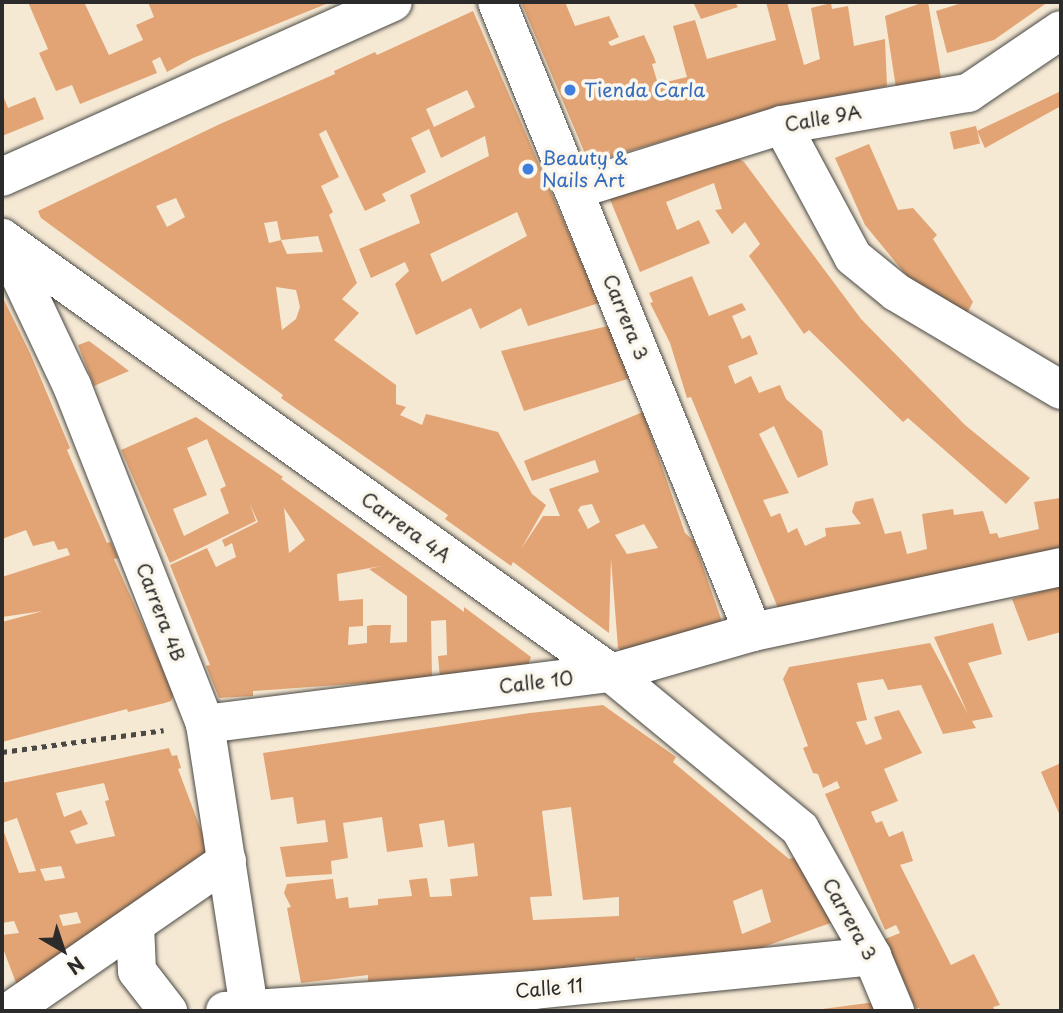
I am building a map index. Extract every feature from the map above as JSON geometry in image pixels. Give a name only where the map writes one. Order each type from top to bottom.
[{"type":"street","points":[[2,177],[393,2]]},
{"type":"street","name":"Carrera 3","points":[[497,2],[753,632]]},
{"type":"street","name":"Calle 9A","points":[[575,190],[782,125],[968,93],[1061,30]]},
{"type":"street","points":[[782,125],[853,257],[896,292],[1061,390]]},
{"type":"street","name":"Carrera 4A","points":[[2,238],[611,673],[800,829]]},
{"type":"street","name":"Carrera 4B","points":[[2,238],[72,386],[205,724],[227,861],[237,1009]]},
{"type":"street","name":"Calle 10","points":[[205,724],[611,673],[753,632],[1061,567]]},
{"type":"street","name":"Carrera 3","points":[[800,829],[872,956],[895,1011]]},
{"type":"street","points":[[10,1011],[227,861]]},
{"type":"street","points":[[135,925],[137,971],[168,1011]]},
{"type":"street","name":"Calle 11","points":[[237,1009],[330,1009],[535,1000],[872,956]]},
{"type":"path","points":[[2,752],[205,724]]},
{"type":"building","points":[[28,2],[84,2],[109,55],[143,40],[136,25],[154,17],[148,2],[331,2],[193,58],[167,72],[160,57],[152,61],[157,73],[80,104],[72,85],[56,91],[39,53],[48,49]]},
{"type":"building","points":[[521,2],[565,2],[575,26],[609,16],[619,37],[608,42],[611,46],[644,35],[656,63],[652,64],[658,84],[687,77],[673,26],[695,20],[707,59],[776,40],[766,2],[787,2],[804,65],[820,59],[811,8],[831,3],[832,9],[848,6],[854,46],[885,39],[887,86],[704,129],[589,163]]},
{"type":"building","points":[[693,2],[735,2],[738,7],[701,19]]},
{"type":"building","points":[[928,2],[941,78],[896,88],[885,16]]},
{"type":"building","points":[[965,2],[1048,2],[994,40],[947,53],[936,11]]},
{"type":"building","points":[[473,11],[599,303],[528,326],[521,308],[480,329],[471,308],[416,335],[395,284],[409,271],[405,262],[371,278],[359,249],[420,223],[410,195],[489,156],[485,136],[441,158],[429,129],[411,138],[426,172],[382,194],[386,201],[365,211],[326,130],[319,134],[339,177],[321,186],[333,212],[329,215],[357,283],[342,299],[359,313],[334,340],[396,385],[396,404],[406,407],[400,415],[422,425],[426,414],[498,432],[532,494],[546,505],[521,549],[543,516],[560,516],[549,489],[599,472],[595,460],[532,481],[524,461],[643,412],[685,533],[694,541],[727,636],[628,656],[618,648],[611,559],[609,633],[513,562],[511,566],[445,519],[448,515],[281,398],[283,395],[41,218],[38,211],[220,124],[335,74],[334,71],[375,52],[377,55]],"holes":[[[467,90],[475,107],[434,127],[426,109]],[[176,198],[185,217],[167,227],[156,206]],[[517,212],[527,236],[442,282],[430,254]],[[277,221],[281,240],[269,243],[264,223]],[[318,236],[323,252],[287,254],[281,240]],[[276,287],[296,290],[300,307],[296,319],[282,330]],[[592,504],[600,522],[588,529],[578,510],[581,506]],[[644,524],[658,548],[627,554],[615,535]]]},
{"type":"building","points":[[1061,91],[1061,106],[985,148],[977,131]]},
{"type":"building","points":[[2,93],[8,108],[35,97],[44,119],[2,136]]},
{"type":"building","points":[[976,126],[980,144],[954,150],[950,132]]},
{"type":"building","points":[[869,144],[898,210],[913,208],[937,235],[933,239],[973,302],[963,321],[907,276],[865,225],[835,158]]},
{"type":"building","points":[[735,157],[744,162],[861,319],[965,425],[1030,478],[1006,504],[908,418],[903,422],[809,330],[804,334],[749,256],[760,244],[745,222],[732,234],[715,210],[722,209],[714,183],[666,202],[677,230],[699,220],[710,243],[640,272],[609,197]]},
{"type":"building","points":[[692,276],[709,316],[742,303],[746,310],[732,316],[742,339],[750,335],[758,354],[728,366],[735,384],[751,376],[759,393],[780,385],[786,399],[822,431],[828,465],[798,478],[774,426],[759,434],[789,493],[763,500],[771,517],[780,513],[788,533],[797,528],[805,546],[826,536],[825,528],[861,524],[852,512],[855,502],[873,498],[885,534],[901,531],[907,554],[927,549],[922,514],[953,509],[954,515],[983,511],[990,534],[997,533],[999,538],[1039,529],[1034,502],[1060,498],[1061,558],[780,613],[691,397],[687,398],[670,343],[650,303],[653,302],[649,293]]},
{"type":"building","points":[[2,296],[30,353],[70,448],[67,450],[107,543],[111,542],[118,558],[114,559],[174,694],[171,701],[165,703],[128,712],[127,709],[2,742],[2,622],[43,611],[2,617],[2,577],[70,555],[67,548],[58,550],[54,541],[33,546],[26,530],[2,539]]},
{"type":"building","points":[[608,326],[634,377],[524,411],[501,351]]},
{"type":"building","points":[[89,341],[129,371],[94,386],[78,345]]},
{"type":"building","points":[[196,417],[283,477],[281,479],[464,612],[464,607],[531,657],[525,674],[440,678],[438,656],[447,655],[446,620],[431,621],[432,678],[389,681],[389,685],[367,687],[366,683],[253,691],[253,696],[219,698],[206,666],[210,665],[170,565],[207,548],[216,567],[236,557],[232,543],[225,547],[222,540],[258,522],[250,504],[256,521],[170,563],[121,450]],"holes":[[[207,439],[226,486],[220,489],[229,513],[184,536],[173,509],[207,495],[187,448]],[[284,508],[305,540],[289,553]],[[381,566],[369,569],[407,596],[407,642],[390,643],[391,625],[373,625],[367,626],[367,643],[348,645],[349,627],[363,626],[363,599],[339,601],[337,574]]]},
{"type":"building","points":[[1061,586],[1061,632],[1028,641],[1012,599]]},
{"type":"building","points":[[993,623],[1002,654],[968,663],[993,717],[972,721],[976,728],[943,734],[921,685],[888,690],[883,679],[857,683],[867,720],[856,722],[866,745],[882,739],[874,717],[899,710],[922,753],[884,769],[898,801],[871,812],[876,823],[882,821],[889,837],[903,831],[913,861],[900,865],[951,965],[974,954],[1000,1005],[993,1007],[995,1011],[921,1011],[916,1009],[885,939],[900,933],[896,925],[885,930],[825,794],[840,788],[837,781],[823,788],[818,774],[813,773],[803,748],[808,746],[783,679],[789,667],[930,643],[968,714],[934,637]]},
{"type":"building","points":[[603,705],[676,757],[673,762],[789,859],[806,854],[836,921],[747,953],[635,958],[636,964],[368,981],[368,975],[301,983],[287,908],[291,907],[284,893],[287,884],[333,879],[336,899],[348,897],[349,908],[378,905],[378,899],[412,896],[409,880],[427,878],[430,897],[452,896],[450,879],[478,876],[474,843],[448,847],[444,820],[419,824],[423,847],[387,852],[382,817],[343,823],[348,858],[331,861],[332,874],[286,877],[280,847],[328,842],[325,820],[297,824],[293,797],[271,800],[263,753],[530,713]],"holes":[[[571,807],[583,900],[619,897],[619,916],[533,920],[530,897],[552,896],[542,811]],[[762,889],[771,922],[742,934],[733,901]]]},
{"type":"building","points":[[169,748],[172,756],[177,755],[181,768],[178,769],[209,851],[18,988],[2,946],[2,935],[19,933],[14,921],[2,923],[2,827],[19,873],[36,871],[17,818],[2,823],[2,783]],"holes":[[[104,783],[109,800],[105,801],[115,836],[76,844],[70,831],[88,824],[81,810],[64,817],[56,793]],[[61,866],[65,878],[45,881],[40,869]],[[77,912],[81,923],[63,926],[59,915]]]},
{"type":"building","points":[[1061,763],[1061,818],[1041,772]]},
{"type":"building","points":[[879,1003],[882,1011],[807,1011]]},
{"type":"place","name":"Tienda Carla","points":[[570,90]]},
{"type":"place","name":"Beauty & Nails Art","points":[[528,169]]}]
